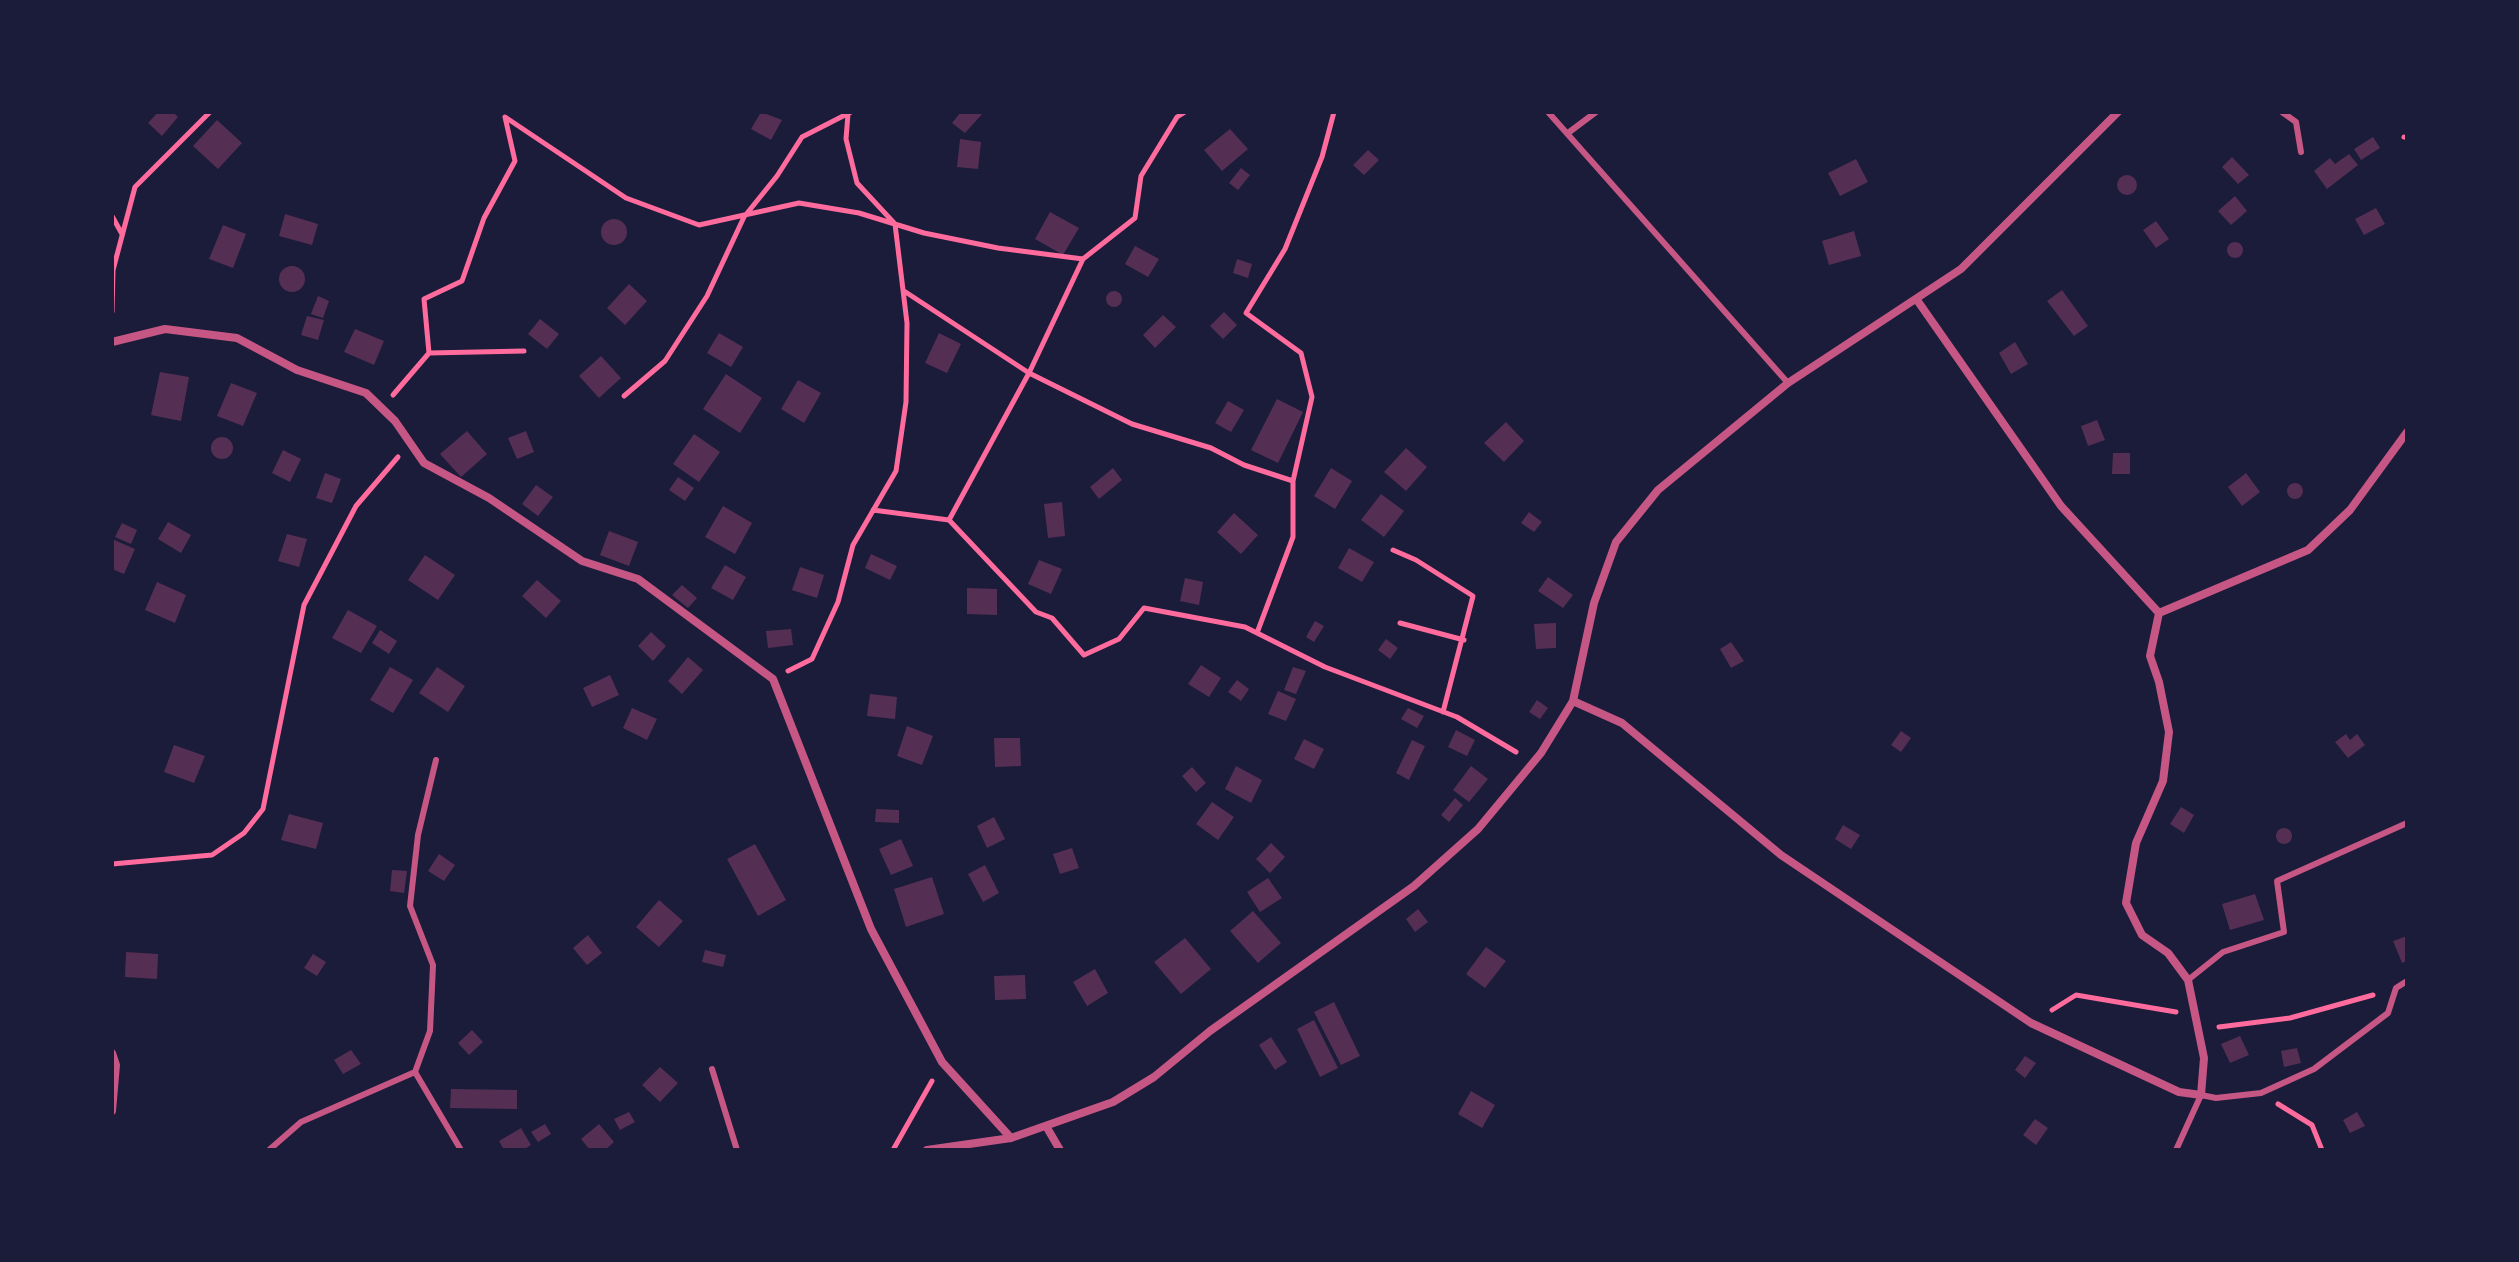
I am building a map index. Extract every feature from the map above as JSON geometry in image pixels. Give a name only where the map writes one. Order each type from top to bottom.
[{"type":"street","points":[[927,1150],[1011,1138],[1113,1102],[1154,1077],[1210,1031],[1414,886],[1478,829],[1534,763],[1573,701],[1594,603],[1616,542],[1658,490],[1788,383],[1961,269],[2118,112]]},
{"type":"street","points":[[1917,300],[2061,506],[2159,613]]},
{"type":"street","points":[[112,342],[165,329],[237,338],[297,370],[366,393],[395,421],[424,463],[489,498],[582,561],[638,579],[773,679],[871,929],[942,1062],[1011,1138]]},
{"type":"street","points":[[2159,613],[2308,550],[2350,510],[2388,463],[2407,432]]},
{"type":"street","points":[[1573,701],[1622,723],[1781,855],[2031,1023],[2179,1092],[2201,1095],[2204,1058],[2188,980],[2168,953],[2142,935],[2126,903],[2136,843],[2163,781],[2169,732],[2159,682],[2150,656],[2159,613]]},
{"type":"street","points":[[112,1053],[116,1065],[112,1111]]},
{"type":"street","points":[[1046,1126],[1060,1150]]},
{"type":"lane","points":[[1548,112],[1788,383]]},
{"type":"lane","points":[[1568,133],[1596,112]]},
{"type":"lane","points":[[2282,112],[2296,122],[2301,152]]},
{"type":"lane","points":[[269,1150],[301,1122],[415,1072],[430,1031],[433,965],[410,906],[418,835],[436,760]]},
{"type":"lane","points":[[2188,980],[2223,952],[2284,932],[2277,881],[2407,823]]},
{"type":"lane","points":[[2176,1150],[2201,1095],[2216,1098],[2261,1093],[2314,1069],[2388,1013],[2396,988],[2407,981]]},
{"type":"lane","points":[[712,1069],[737,1150]]},
{"type":"lane","points":[[415,1072],[461,1150]]},
{"type":"path","points":[[112,312],[113,270],[135,187],[210,112]]},
{"type":"path","points":[[949,520],[1029,373],[1083,259],[1135,218],[1141,176],[1177,117],[1185,112]]},
{"type":"path","points":[[1257,633],[1293,537],[1293,481],[1312,397],[1301,353],[1246,313],[1285,249],[1322,157],[1334,112]]},
{"type":"path","points":[[624,396],[665,361],[707,296],[744,217],[777,176],[802,137],[849,113]]},
{"type":"path","points":[[773,679],[812,659],[838,602],[853,545],[896,471],[906,402],[907,323],[895,224],[857,183],[846,139],[849,113]]},
{"type":"path","points":[[507,115],[626,198],[699,225],[799,203],[859,213],[1012,251],[1083,259]]},
{"type":"path","points":[[381,408],[429,353],[424,299],[462,281],[484,218],[515,161],[507,115]]},
{"type":"path","points":[[112,216],[122,234]]},
{"type":"path","points":[[903,290],[1029,373],[1132,424],[1211,448],[1244,465],[1293,481]]},
{"type":"path","points":[[429,353],[524,351]]},
{"type":"path","points":[[112,864],[212,855],[244,833],[263,809],[304,605],[338,547],[356,506],[411,444]]},
{"type":"path","points":[[873,510],[949,520],[1036,612],[1052,618],[1084,655],[1119,639],[1144,608],[1245,627],[1325,667],[1443,712],[1534,763]]},
{"type":"path","points":[[1393,550],[1416,560],[1473,596],[1443,712]]},
{"type":"path","points":[[1400,623],[1464,640]]},
{"type":"path","points":[[893,1150],[942,1062]]},
{"type":"path","points":[[2261,1093],[2312,1125],[2322,1150]]},
{"type":"building","points":[[158,112],[173,112],[178,117],[162,136],[148,123]]},
{"type":"building","points":[[761,112],[782,120],[771,140],[751,129]]},
{"type":"building","points":[[961,112],[984,112],[965,133],[952,123]]},
{"type":"building","points":[[217,120],[242,143],[218,169],[193,146]]},
{"type":"building","points":[[1230,129],[1248,149],[1222,171],[1204,150]]},
{"type":"building","points":[[2373,137],[2380,148],[2361,160],[2354,149]]},
{"type":"building","points":[[960,139],[981,142],[978,169],[957,167]]},
{"type":"building","points":[[1368,150],[1379,160],[1364,175],[1353,165]]},
{"type":"building","points":[[2349,154],[2358,165],[2327,189],[2314,171],[2330,158],[2335,164]]},
{"type":"building","points":[[2232,157],[2249,175],[2238,184],[2222,167]]},
{"type":"building","points":[[1856,159],[1868,182],[1840,196],[1828,173]]},
{"type":"building","points":[[1241,168],[1250,175],[1238,190],[1229,183]]},
{"type":"building","points":[[2127,175],[2134,178],[2137,185],[2134,192],[2127,195],[2120,192],[2117,185],[2120,178]]},
{"type":"building","points":[[2235,196],[2247,211],[2231,225],[2218,211]]},
{"type":"building","points":[[2376,208],[2385,224],[2364,235],[2355,219]]},
{"type":"building","points":[[1050,212],[1079,228],[1063,255],[1035,239]]},
{"type":"building","points":[[285,214],[318,224],[312,245],[279,236]]},
{"type":"building","points":[[614,219],[623,223],[627,232],[623,241],[614,245],[605,241],[601,232],[605,223]]},
{"type":"building","points":[[2156,221],[2169,239],[2156,248],[2143,230]]},
{"type":"building","points":[[223,225],[246,234],[233,268],[209,259]]},
{"type":"building","points":[[1854,231],[1861,256],[1829,265],[1822,241]]},
{"type":"building","points":[[2232,242],[2238,242],[2243,250],[2241,256],[2232,258],[2227,253],[2227,247]]},
{"type":"building","points":[[1135,246],[1159,259],[1148,277],[1125,264]]},
{"type":"building","points":[[1237,259],[1252,264],[1248,278],[1233,273]]},
{"type":"building","points":[[292,266],[301,270],[305,279],[301,288],[292,292],[283,288],[279,279],[283,270]]},
{"type":"building","points":[[629,284],[647,301],[625,325],[607,308]]},
{"type":"building","points":[[2062,290],[2088,326],[2074,336],[2047,301]]},
{"type":"building","points":[[1111,291],[1117,291],[1122,299],[1120,305],[1111,307],[1106,302],[1106,296]]},
{"type":"building","points":[[318,296],[329,301],[323,318],[311,314]]},
{"type":"building","points":[[1224,312],[1237,325],[1223,339],[1210,326]]},
{"type":"building","points":[[1163,315],[1176,327],[1155,348],[1143,335]]},
{"type":"building","points":[[307,316],[324,320],[318,340],[301,335]]},
{"type":"building","points":[[540,319],[559,334],[547,349],[528,334]]},
{"type":"building","points":[[355,329],[384,341],[374,365],[344,352]]},
{"type":"building","points":[[719,333],[743,347],[731,367],[707,353]]},
{"type":"building","points":[[939,333],[961,344],[947,373],[925,363]]},
{"type":"building","points":[[2015,342],[2028,364],[2011,374],[1999,353]]},
{"type":"building","points":[[601,356],[621,378],[599,398],[579,376]]},
{"type":"building","points":[[160,372],[189,377],[181,421],[151,415]]},
{"type":"building","points":[[726,374],[762,398],[740,433],[703,409]]},
{"type":"building","points":[[798,380],[821,393],[804,423],[781,409]]},
{"type":"building","points":[[231,383],[257,393],[243,426],[217,416]]},
{"type":"building","points":[[1277,399],[1303,412],[1278,463],[1251,450]]},
{"type":"building","points":[[1228,401],[1244,410],[1231,432],[1215,423]]},
{"type":"building","points":[[2097,420],[2105,440],[2088,446],[2081,426]]},
{"type":"building","points":[[1506,422],[1524,441],[1504,462],[1484,443]]},
{"type":"building","points":[[467,431],[487,454],[461,477],[440,454]]},
{"type":"building","points":[[526,431],[534,452],[517,459],[508,438]]},
{"type":"building","points":[[694,434],[720,452],[699,482],[673,464]]},
{"type":"building","points":[[222,437],[230,440],[233,448],[230,456],[222,459],[214,456],[211,448],[214,440]]},
{"type":"building","points":[[1406,448],[1427,467],[1406,491],[1384,472]]},
{"type":"building","points":[[283,450],[301,459],[290,482],[272,473]]},
{"type":"building","points":[[2113,453],[2130,453],[2130,474],[2112,474]]},
{"type":"building","points":[[1113,468],[1122,480],[1099,499],[1090,487]]},
{"type":"building","points":[[1331,468],[1352,481],[1335,509],[1314,496]]},
{"type":"building","points":[[325,473],[341,479],[332,503],[316,498]]},
{"type":"building","points":[[2246,473],[2260,492],[2242,506],[2228,487]]},
{"type":"building","points":[[678,477],[694,488],[685,501],[669,490]]},
{"type":"building","points":[[2292,483],[2298,483],[2303,491],[2301,497],[2292,499],[2287,494],[2287,488]]},
{"type":"building","points":[[536,485],[553,497],[538,516],[522,504]]},
{"type":"building","points":[[1381,494],[1404,511],[1384,537],[1361,520]]},
{"type":"building","points":[[1062,502],[1065,536],[1048,538],[1044,504]]},
{"type":"building","points":[[723,506],[752,523],[735,554],[705,537]]},
{"type":"building","points":[[1529,512],[1542,522],[1534,532],[1521,523]]},
{"type":"building","points":[[1234,513],[1258,535],[1241,554],[1217,532]]},
{"type":"building","points":[[168,522],[191,535],[181,553],[158,539]]},
{"type":"building","points":[[122,523],[137,530],[131,544],[115,537]]},
{"type":"building","points":[[609,531],[638,542],[629,566],[600,555]]},
{"type":"building","points":[[287,534],[307,539],[299,567],[278,561]]},
{"type":"building","points":[[112,539],[135,549],[124,574],[112,569]]},
{"type":"building","points":[[1349,548],[1374,562],[1362,582],[1338,568]]},
{"type":"building","points":[[871,554],[897,566],[890,580],[865,568]]},
{"type":"building","points":[[425,555],[455,575],[438,600],[408,580]]},
{"type":"building","points":[[1039,560],[1062,569],[1051,594],[1028,584]]},
{"type":"building","points":[[725,565],[746,577],[733,600],[711,588]]},
{"type":"building","points":[[800,567],[824,575],[817,598],[792,590]]},
{"type":"building","points":[[1548,577],[1573,595],[1563,608],[1538,591]]},
{"type":"building","points":[[1185,578],[1203,582],[1199,605],[1180,601]]},
{"type":"building","points":[[537,580],[561,601],[546,618],[522,596]]},
{"type":"building","points":[[157,582],[186,595],[175,623],[145,610]]},
{"type":"building","points":[[682,585],[697,598],[688,608],[672,595]]},
{"type":"building","points":[[967,588],[997,589],[997,615],[967,614]]},
{"type":"building","points":[[348,610],[377,626],[361,653],[332,638]]},
{"type":"building","points":[[1315,621],[1324,626],[1314,642],[1306,637]]},
{"type":"building","points":[[1556,623],[1556,648],[1536,649],[1534,624]]},
{"type":"building","points":[[791,629],[793,645],[768,648],[766,631]]},
{"type":"building","points":[[380,630],[397,641],[389,654],[372,643]]},
{"type":"building","points":[[651,632],[666,646],[653,661],[638,646]]},
{"type":"building","points":[[1386,639],[1398,648],[1390,659],[1378,650]]},
{"type":"building","points":[[1731,642],[1744,661],[1731,668],[1720,649]]},
{"type":"building","points":[[688,657],[703,670],[682,694],[668,681]]},
{"type":"building","points":[[1201,665],[1221,678],[1209,697],[1188,684]]},
{"type":"building","points":[[390,667],[413,680],[393,713],[370,700]]},
{"type":"building","points":[[437,667],[465,686],[448,712],[419,693]]},
{"type":"building","points":[[1293,667],[1306,671],[1296,694],[1284,690]]},
{"type":"building","points":[[610,675],[619,695],[592,707],[583,688]]},
{"type":"building","points":[[1237,680],[1249,689],[1241,701],[1228,692]]},
{"type":"building","points":[[1278,691],[1296,699],[1286,721],[1268,714]]},
{"type":"building","points":[[870,694],[897,697],[895,719],[867,716]]},
{"type":"building","points":[[1537,700],[1548,708],[1540,719],[1529,712]]},
{"type":"building","points":[[632,708],[657,719],[647,740],[623,728]]},
{"type":"building","points":[[1408,708],[1424,716],[1417,728],[1401,719]]},
{"type":"building","points":[[907,726],[933,736],[922,765],[897,756]]},
{"type":"building","points":[[1456,730],[1475,740],[1467,756],[1448,747]]},
{"type":"building","points":[[1901,731],[1911,738],[1901,752],[1891,745]]},
{"type":"building","points":[[2346,734],[2350,740],[2357,734],[2365,745],[2348,758],[2335,742]]},
{"type":"building","points":[[994,738],[1020,738],[1021,766],[995,767]]},
{"type":"building","points":[[1304,739],[1324,749],[1314,769],[1294,759]]},
{"type":"building","points":[[1412,740],[1425,746],[1409,780],[1396,773]]},
{"type":"building","points":[[174,745],[205,756],[194,783],[164,772]]},
{"type":"building","points":[[1236,766],[1262,780],[1251,803],[1225,789]]},
{"type":"building","points":[[1471,766],[1488,779],[1469,802],[1453,790]]},
{"type":"building","points":[[1192,767],[1206,783],[1196,792],[1182,776]]},
{"type":"building","points":[[1455,798],[1463,805],[1449,822],[1441,815]]},
{"type":"building","points":[[1212,802],[1234,817],[1218,840],[1196,824]]},
{"type":"building","points":[[2181,807],[2194,815],[2184,833],[2170,824]]},
{"type":"building","points":[[876,809],[899,810],[899,823],[875,822]]},
{"type":"building","points":[[289,814],[323,823],[316,849],[281,840]]},
{"type":"building","points":[[994,817],[1005,839],[987,848],[977,826]]},
{"type":"building","points":[[1843,825],[1860,835],[1851,849],[1835,839]]},
{"type":"building","points":[[2284,828],[2290,830],[2290,842],[2284,844],[2278,842],[2276,836],[2278,830]]},
{"type":"building","points":[[901,839],[913,866],[891,875],[879,849]]},
{"type":"building","points":[[1271,843],[1285,857],[1270,873],[1256,859]]},
{"type":"building","points":[[755,844],[786,900],[758,916],[727,859]]},
{"type":"building","points":[[1072,848],[1079,868],[1060,874],[1053,854]]},
{"type":"building","points":[[439,854],[455,865],[444,881],[428,871]]},
{"type":"building","points":[[985,865],[999,893],[983,902],[968,874]]},
{"type":"building","points":[[392,870],[407,871],[404,893],[390,891]]},
{"type":"building","points":[[932,877],[944,914],[906,927],[894,889]]},
{"type":"building","points":[[1268,878],[1282,898],[1260,912],[1247,892]]},
{"type":"building","points":[[2255,894],[2264,920],[2230,930],[2222,904]]},
{"type":"building","points":[[659,900],[683,921],[659,947],[636,927]]},
{"type":"building","points":[[1418,909],[1428,922],[1415,932],[1406,919]]},
{"type":"building","points":[[1253,911],[1281,943],[1258,963],[1230,931]]},
{"type":"building","points":[[588,935],[602,953],[587,965],[573,948]]},
{"type":"building","points":[[2407,936],[2407,961],[2402,963],[2393,941]]},
{"type":"building","points":[[1185,938],[1211,969],[1181,994],[1154,962]]},
{"type":"building","points":[[1486,947],[1506,961],[1485,988],[1466,974]]},
{"type":"building","points":[[705,950],[726,955],[723,967],[702,962]]},
{"type":"building","points":[[126,952],[158,954],[157,979],[125,977]]},
{"type":"building","points":[[313,954],[326,962],[317,976],[304,968]]},
{"type":"building","points":[[1095,969],[1108,993],[1087,1006],[1073,982]]},
{"type":"building","points":[[1025,975],[1026,999],[995,1000],[994,976]]},
{"type":"building","points":[[1334,1002],[1360,1056],[1341,1065],[1314,1012]]},
{"type":"building","points":[[1314,1020],[1338,1068],[1320,1077],[1297,1029]]},
{"type":"building","points":[[472,1030],[483,1042],[469,1055],[458,1043]]},
{"type":"building","points":[[2240,1036],[2249,1055],[2230,1063],[2221,1044]]},
{"type":"building","points":[[1271,1037],[1287,1062],[1275,1070],[1259,1045]]},
{"type":"building","points":[[2297,1048],[2301,1063],[2284,1067],[2281,1051]]},
{"type":"building","points":[[351,1050],[361,1064],[343,1074],[334,1060]]},
{"type":"building","points":[[2025,1056],[2036,1063],[2025,1078],[2015,1070]]},
{"type":"building","points":[[660,1067],[678,1083],[660,1102],[642,1085]]},
{"type":"building","points":[[451,1089],[517,1090],[517,1109],[450,1108]]},
{"type":"building","points":[[1471,1091],[1495,1105],[1482,1128],[1458,1114]]},
{"type":"building","points":[[629,1112],[635,1122],[620,1130],[614,1119]]},
{"type":"building","points":[[2357,1112],[2365,1126],[2350,1133],[2343,1120]]},
{"type":"building","points":[[2035,1119],[2048,1128],[2036,1145],[2023,1135]]},
{"type":"building","points":[[545,1124],[551,1134],[538,1142],[531,1132]]},
{"type":"building","points":[[599,1124],[614,1142],[605,1150],[590,1150],[581,1139]]},
{"type":"building","points":[[521,1128],[531,1145],[523,1150],[504,1150],[499,1141]]}]
